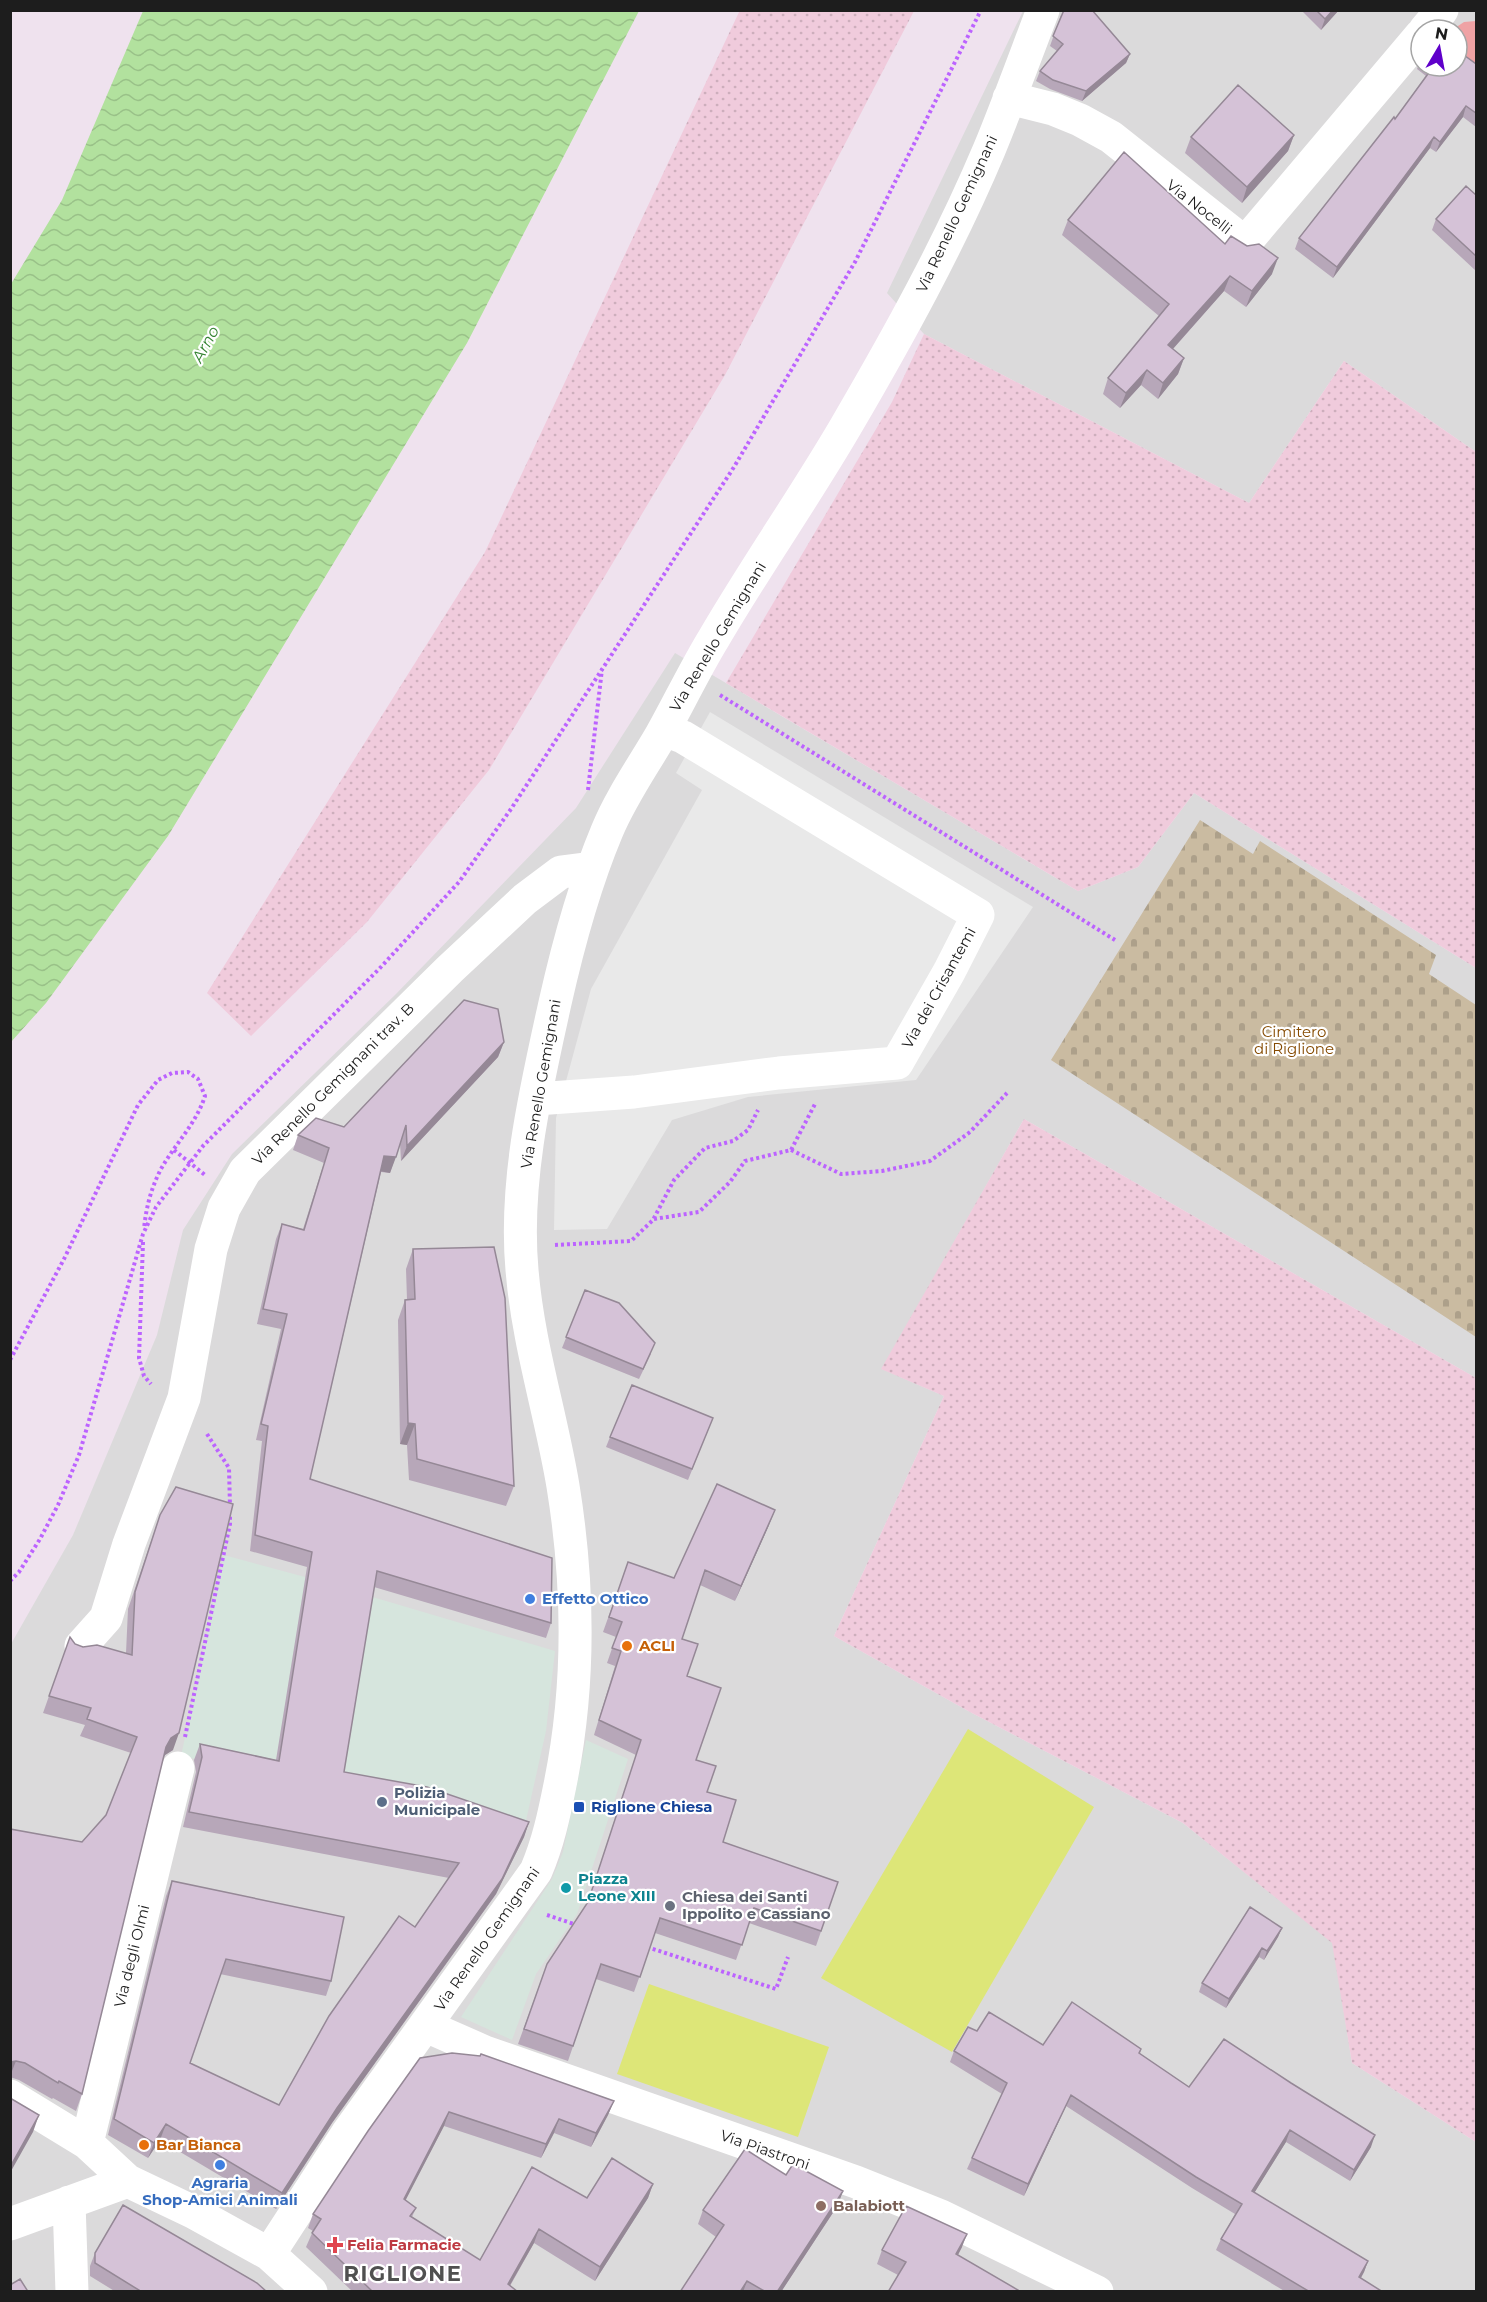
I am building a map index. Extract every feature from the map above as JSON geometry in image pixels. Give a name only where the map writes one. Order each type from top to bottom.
[{"type":"street","name":"Via Renello Gemignani","points":[[269,2254],[347,2134],[536,1871],[547,1845],[541,1816],[566,1758],[573,1707],[575,1590],[573,1552],[562,1482],[527,1320],[520,1248],[525,1160],[536,1099],[561,981],[592,868],[609,825],[712,640],[846,427],[922,291],[988,153],[1044,10]]},
{"type":"street","name":"Via Nocelli","points":[[1009,98],[1053,109],[1080,120],[1111,137],[1245,243],[1409,49]]},
{"type":"street","name":"Via dei Crisantemi","points":[[536,1099],[634,1092],[779,1073],[897,1063],[949,972],[978,915],[683,737],[663,730]]},
{"type":"street","name":"Via Renello Gemignani trav. B","points":[[81,1646],[105,1618],[129,1544],[184,1398],[211,1249],[224,1208],[245,1171],[450,969],[525,899],[561,872],[592,868]]},
{"type":"street","name":"Via degli Olmi","points":[[87,2143],[178,1768]]},
{"type":"street","name":"Via Piastroni","points":[[426,2026],[485,2052],[856,2182],[941,2216],[1097,2292]]},
{"type":"street","points":[[10,2096],[87,2143],[128,2181],[192,2212],[269,2254],[311,2292]]},
{"type":"street","points":[[10,2224],[128,2181]]},
{"type":"street","points":[[69,2202],[72,2292]]},
{"type":"path","points":[[10,1581],[19,1572],[40,1539],[79,1455],[143,1234],[156,1207],[203,1146],[380,968],[459,882],[511,809],[734,467],[855,262],[981,10]]},
{"type":"path","points":[[602,668],[586,801],[587,814],[609,825]]},
{"type":"path","points":[[719,694],[1115,940]]},
{"type":"path","points":[[791,1150],[833,1069]]},
{"type":"path","points":[[10,1360],[64,1259],[138,1105],[158,1080],[172,1073],[188,1072],[198,1079],[205,1096],[200,1112],[161,1169],[146,1209],[143,1234],[139,1358],[144,1376],[154,1387],[184,1398],[229,1468],[230,1524],[178,1768]]},
{"type":"path","points":[[549,1246],[631,1241],[653,1220],[674,1180],[705,1148],[733,1141],[747,1130],[779,1073]]},
{"type":"path","points":[[653,1220],[699,1212],[730,1182],[745,1161],[791,1150],[841,1174],[882,1171],[930,1161],[970,1132],[1007,1093]]},
{"type":"path","points":[[174,1150],[189,1163]]},
{"type":"path","points":[[512,1904],[578,1925]]},
{"type":"path","points":[[644,1947],[776,1989],[788,1957]]},
{"type":"shaded area","points":[[740,10],[914,11],[725,375],[489,770],[367,922],[251,1036],[207,993],[485,552]]},
{"type":"shaded area","points":[[1023,11],[1476,11],[1476,452],[1344,361],[1249,503],[924,334],[887,293]]},
{"type":"shaded area","points":[[1476,21],[1476,74],[1469,68],[1469,22]]},
{"type":"shaded area","points":[[924,334],[1249,503],[1344,361],[1476,452],[1476,968],[1194,793],[1138,867],[1078,891],[726,683],[892,402]]},
{"type":"shaded area","points":[[675,653],[1078,891],[1138,867],[1194,793],[1476,968],[1476,1378],[1024,1119],[882,1369],[944,1396],[834,1636],[970,1712],[1183,1823],[1333,1943],[1352,2063],[1476,2142],[1476,2291],[11,2292],[11,1644],[73,1535],[157,1335],[183,1230],[232,1154],[396,994],[576,808]]},
{"type":"shaded area","points":[[710,712],[1033,907],[916,1080],[748,1097],[672,1120],[607,1229],[554,1230],[556,1118],[591,989],[702,790],[676,773]]},
{"type":"shaded area","points":[[1024,1119],[1476,1378],[1476,2142],[1352,2063],[1332,1943],[1183,1823],[970,1712],[834,1636],[944,1396],[881,1369]]},
{"type":"shaded area","points":[[224,1555],[555,1651],[546,1731],[523,1834],[343,1783],[368,1624],[273,1776],[181,1756]]},
{"type":"shaded area","points":[[968,1729],[1094,1807],[952,2052],[821,1978]]},
{"type":"shaded area","name":"Piazza Leone XIII","points":[[586,1740],[628,1759],[577,1914],[536,1974],[512,2040],[461,2017],[552,1879],[563,1852]]},
{"type":"shaded area","points":[[649,1984],[829,2047],[798,2137],[617,2074]]},
{"type":"green space","name":"Cimitero di Riglione","points":[[1200,820],[1253,854],[1260,841],[1436,955],[1429,974],[1476,1005],[1476,1337],[1051,1060]]},
{"type":"water","name":"Arno","points":[[143,11],[639,11],[467,343],[168,836],[46,1003],[11,1042],[11,284],[62,200]]},
{"type":"building","points":[[1064,10],[1092,10],[1130,54],[1086,91],[1053,80],[1040,71],[1063,44],[1053,36]]},
{"type":"building","points":[[1316,10],[1333,10],[1325,19]]},
{"type":"building","points":[[1469,59],[1476,64],[1476,113],[1466,106],[1440,142],[1434,137],[1337,267],[1299,238],[1394,117],[1395,119],[1425,78],[1469,78]]},
{"type":"building","points":[[1238,85],[1294,135],[1247,187],[1191,137]]},
{"type":"building","points":[[1124,152],[1225,244],[1231,236],[1247,246],[1259,244],[1278,258],[1252,291],[1230,276],[1168,345],[1184,358],[1163,383],[1147,370],[1126,393],[1108,378],[1169,304],[1068,220]]},
{"type":"building","points":[[1466,186],[1476,195],[1476,256],[1436,219]]},
{"type":"building","points":[[464,1000],[498,1009],[504,1042],[407,1146],[406,1125],[396,1157],[384,1156],[310,1479],[552,1558],[551,1623],[377,1571],[344,1772],[427,1787],[529,1822],[502,1879],[337,2108],[282,2193],[166,2124],[154,2143],[114,2119],[172,1881],[344,1917],[331,1981],[226,1959],[190,2063],[279,2105],[329,2016],[399,1916],[415,1927],[459,1863],[189,1812],[202,1757],[200,1744],[279,1761],[312,1552],[255,1535],[268,1426],[261,1424],[287,1314],[263,1309],[282,1224],[304,1230],[329,1148],[298,1135],[316,1118],[344,1127]]},
{"type":"building","points":[[494,1247],[505,1298],[514,1486],[417,1459],[415,1424],[408,1423],[405,1300],[415,1299],[413,1249]]},
{"type":"building","points":[[585,1290],[619,1303],[655,1343],[643,1369],[566,1337]]},
{"type":"building","points":[[632,1385],[713,1418],[692,1469],[610,1437]]},
{"type":"building","points":[[717,1484],[775,1510],[741,1586],[705,1570],[682,1639],[698,1644],[687,1676],[721,1688],[696,1760],[716,1766],[707,1792],[736,1800],[723,1842],[838,1882],[821,1931],[754,1908],[742,1945],[660,1918],[640,1977],[601,1964],[573,2046],[524,2029],[547,1964],[588,1902],[641,1740],[599,1720],[621,1651],[612,1648],[622,1622],[609,1617],[628,1562],[674,1578]]},
{"type":"building","points":[[176,1487],[233,1504],[179,1733],[171,1738],[166,1747],[82,2094],[59,2081],[58,2083],[25,2063],[10,2062],[10,1829],[82,1842],[106,1815],[137,1737],[87,1719],[91,1708],[49,1696],[70,1637],[75,1644],[83,1647],[97,1645],[132,1655],[135,1592],[160,1515]]},
{"type":"building","points":[[1250,1907],[1282,1928],[1267,1951],[1262,1948],[1229,1999],[1202,1983]]},
{"type":"building","points":[[1072,2002],[1141,2049],[1139,2053],[1189,2087],[1224,2039],[1375,2135],[1354,2170],[1290,2130],[1252,2191],[1368,2261],[1359,2277],[1383,2292],[1310,2292],[1221,2239],[1242,2204],[1196,2177],[1071,2095],[1028,2184],[972,2158],[1007,2083],[954,2051],[968,2027],[977,2031],[989,2012],[1043,2045]]},
{"type":"building","points":[[452,2053],[480,2056],[481,2054],[614,2101],[596,2133],[559,2119],[546,2144],[449,2112],[404,2199],[416,2208],[410,2216],[480,2260],[532,2167],[587,2198],[612,2158],[653,2184],[600,2267],[539,2229],[508,2284],[518,2292],[373,2292],[312,2233],[321,2219],[313,2214],[420,2058]]},
{"type":"building","points":[[10,2098],[39,2115],[10,2167]]},
{"type":"building","points":[[745,2149],[786,2175],[793,2164],[843,2191],[777,2292],[766,2292],[747,2281],[740,2292],[680,2292],[724,2225],[703,2210]]},
{"type":"building","points":[[123,2205],[257,2283],[267,2292],[142,2292],[95,2263],[95,2253]]},
{"type":"building","points":[[906,2206],[967,2234],[956,2254],[1018,2290],[1017,2292],[888,2292],[906,2262],[882,2250]]},
{"type":"building","points":[[20,2279],[30,2292],[10,2292],[10,2285]]},
{"type":"place","name":"Effetto Ottico","points":[[530,1599]]},
{"type":"place","name":"ACLI","points":[[627,1646]]},
{"type":"place","name":"Polizia Municipale","points":[[382,1802]]},
{"type":"place","name":"Riglione Chiesa","points":[[579,1807]]},
{"type":"place","name":"Piazza Leone XIII","points":[[566,1888]]},
{"type":"place","name":"Chiesa dei Santi Ippolito e Cassiano","points":[[670,1906]]},
{"type":"place","name":"Bar Bianca","points":[[144,2145]]},
{"type":"place","name":"Agraria Shop-Amici Animali","points":[[220,2165]]},
{"type":"place","name":"Balabiott","points":[[821,2206]]},
{"type":"place","name":"Felia Farmacie","points":[[335,2245]]},
{"type":"district","name":"RIGLIONE","points":[[403,2274]]}]
